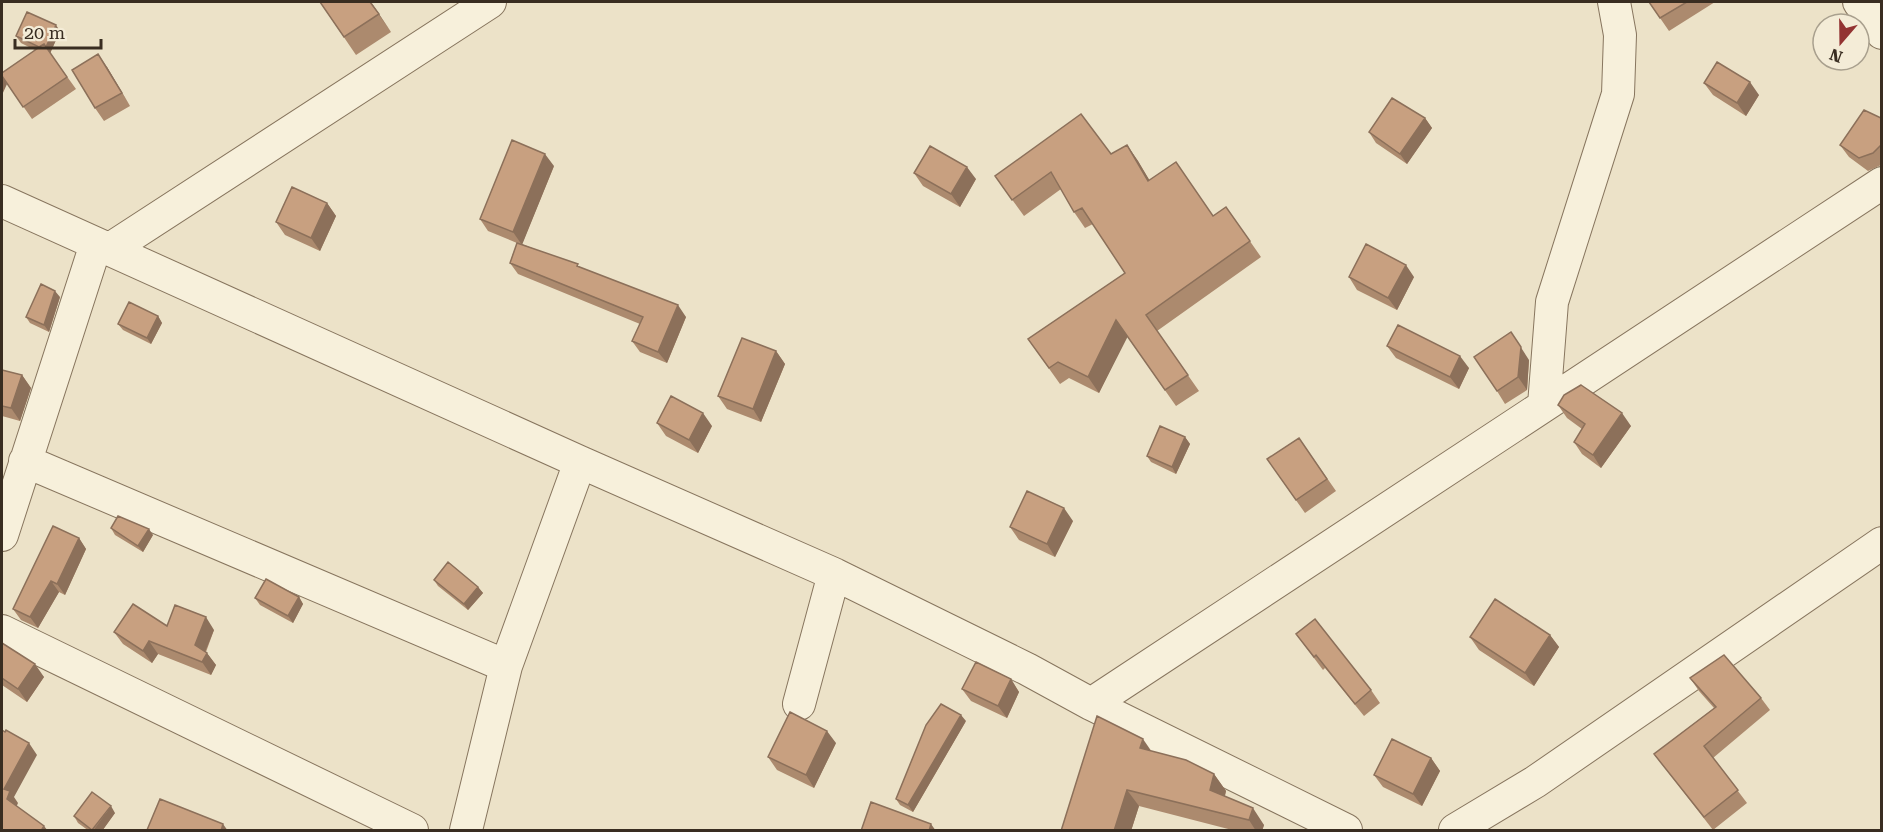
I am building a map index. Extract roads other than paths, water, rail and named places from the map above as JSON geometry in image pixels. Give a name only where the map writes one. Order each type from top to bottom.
[{"type":"street","points":[[2,536],[25,461],[103,247],[490,2]]},
{"type":"street","points":[[1544,405],[1552,302],[1618,94],[1620,35],[1614,2]]},
{"type":"street","points":[[1858,2],[1881,33]]},
{"type":"street","points":[[1090,704],[1881,183]]},
{"type":"street","points":[[2,201],[834,574],[1346,831]]},
{"type":"street","points":[[25,461],[506,666]]},
{"type":"street","points":[[466,831],[506,666],[580,462]]},
{"type":"street","points":[[1455,831],[1535,782],[1881,543]]},
{"type":"street","points":[[799,704],[834,574]]},
{"type":"street","points":[[2,631],[412,831]]}]
